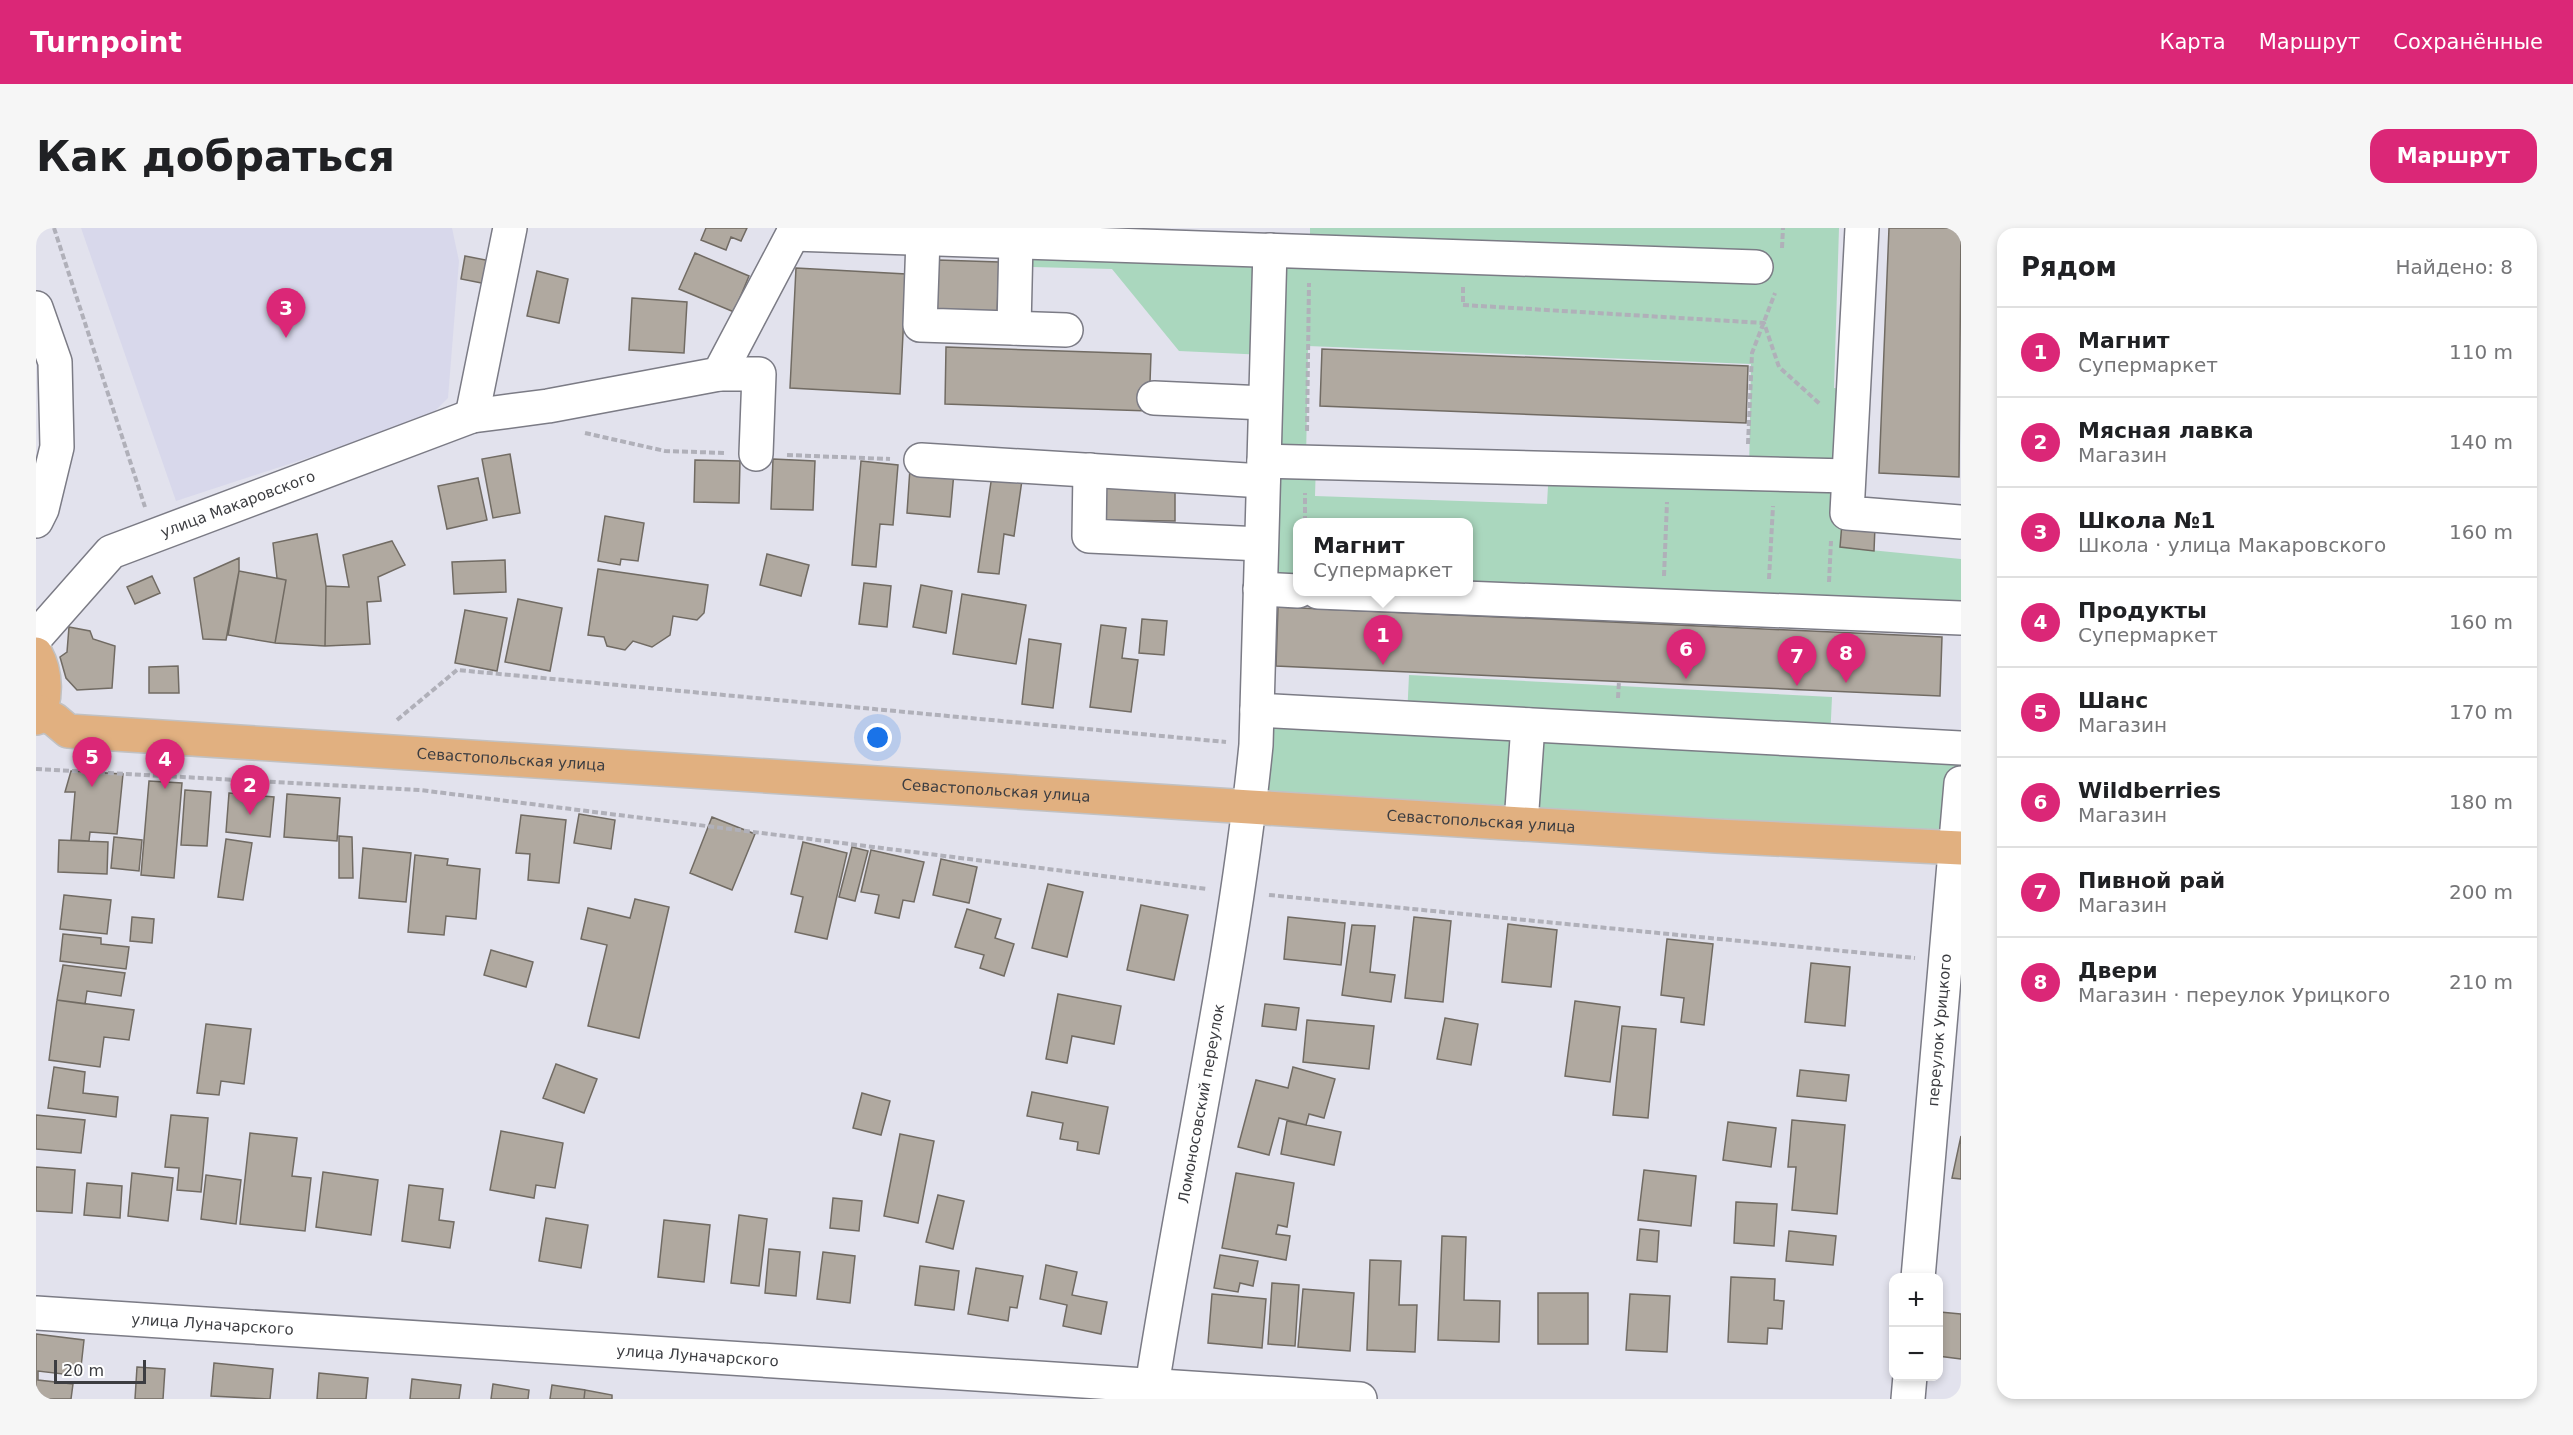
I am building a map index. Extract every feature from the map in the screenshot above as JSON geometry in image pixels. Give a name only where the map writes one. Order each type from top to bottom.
[{"type":"main road","points":[[36,654],[45,684],[38,715]]},
{"type":"main road","name":"Севастопольская улица","points":[[38,715],[69,731],[1250,807],[1958,848]]},
{"type":"street","points":[[472,416],[510,228]]},
{"type":"street","points":[[1862,228],[1847,513],[1961,522]]},
{"type":"street","points":[[719,374],[795,231],[923,238],[1033,237],[1270,250],[1772,267]]},
{"type":"street","points":[[1014,328],[1033,237]]},
{"type":"street","points":[[923,238],[920,325],[1066,330]]},
{"type":"street","name":"Ломоносовский переулок","points":[[1151,1392],[1238,892],[1250,807],[1256,745],[1270,250]]},
{"type":"street","points":[[36,308],[55,362],[57,447],[42,509],[36,521]]},
{"type":"street","name":"улица Макаровского","points":[[36,637],[111,552],[472,416],[548,406],[719,374],[759,374],[756,454]]},
{"type":"street","points":[[1154,398],[1265,403]]},
{"type":"street","points":[[921,460],[1090,470],[1263,471],[1306,462],[1848,476]]},
{"type":"street","points":[[1090,470],[1089,536],[1261,544]]},
{"type":"street","points":[[1260,589],[1293,591]]},
{"type":"street","points":[[1433,596],[1961,618]]},
{"type":"street","points":[[1257,710],[1961,748]]},
{"type":"street","points":[[1521,823],[1528,724]]},
{"type":"street","name":"переулок Урицкого","points":[[1918,1273],[1945,961],[1958,848],[1961,783]]},
{"type":"street","name":"улица Луначарского","points":[[36,1313],[1151,1392],[1360,1399]]},
{"type":"street","points":[[1908,1399],[1910,1381]]},
{"type":"path","points":[[54,228],[154,536]]},
{"type":"path","points":[[1768,610],[1752,353],[1764,323],[1772,267],[1783,228]]},
{"type":"path","points":[[1305,518],[1310,251]]},
{"type":"path","points":[[1463,257],[1463,305],[1764,323]]},
{"type":"path","points":[[1764,323],[1779,367],[1851,433]]},
{"type":"path","points":[[1663,606],[1668,471]]},
{"type":"path","points":[[1827,612],[1832,532]]},
{"type":"path","points":[[396,721],[457,670],[1256,745]]},
{"type":"path","points":[[36,769],[420,790],[1238,892],[1945,961]]},
{"type":"shaded area","points":[[81,228],[452,228],[459,261],[448,398],[427,419],[176,501]]},
{"type":"green space","points":[[1310,228],[1839,228],[1834,388],[1853,389],[1840,547],[1961,559],[1961,618],[1473,592],[1473,518],[1293,518],[1293,591],[1260,589],[1266,355],[1179,351],[1112,269],[1032,267],[1032,242],[1310,251]],"holes":[[[1308,346],[1751,364],[1749,472],[1549,468],[1547,504],[1315,496],[1316,462],[1306,461]]]},
{"type":"green space","points":[[1409,675],[1832,697],[1830,740],[1961,748],[1956,848],[1250,807],[1257,710],[1407,717]]},
{"type":"building","points":[[706,228],[747,228],[741,241],[731,237],[726,250],[701,240]]},
{"type":"building","points":[[1889,228],[1961,228],[1959,477],[1879,473]]},
{"type":"building","points":[[695,253],[749,276],[734,312],[679,289]]},
{"type":"building","points":[[465,256],[496,262],[492,285],[461,279]]},
{"type":"building","points":[[938,260],[999,262],[997,317],[936,315]]},
{"type":"building","points":[[796,268],[906,274],[900,394],[790,388]]},
{"type":"building","points":[[537,271],[568,279],[559,323],[527,316]]},
{"type":"building","points":[[632,298],[687,302],[684,353],[629,350]]},
{"type":"building","points":[[946,347],[1151,354],[1149,411],[945,404]]},
{"type":"building","points":[[1322,349],[1748,366],[1746,423],[1320,406]]},
{"type":"building","points":[[510,454],[520,513],[493,518],[482,459]]},
{"type":"building","points":[[773,459],[815,461],[813,510],[771,509]]},
{"type":"building","points":[[695,460],[740,461],[739,503],[694,502]]},
{"type":"building","points":[[861,461],[898,465],[893,525],[880,524],[876,567],[852,565]]},
{"type":"building","points":[[910,468],[954,472],[950,517],[907,513]]},
{"type":"building","points":[[992,475],[1022,480],[1014,536],[1004,534],[999,574],[978,572]]},
{"type":"building","points":[[478,478],[487,520],[447,529],[438,486]]},
{"type":"building","points":[[1098,486],[1175,487],[1175,521],[1097,520]]},
{"type":"building","points":[[605,516],[644,523],[638,561],[621,559],[620,565],[598,561]]},
{"type":"building","points":[[1842,523],[1875,526],[1874,551],[1840,547]]},
{"type":"building","points":[[317,534],[326,586],[325,646],[275,643],[286,580],[277,578],[273,543]]},
{"type":"building","points":[[392,541],[405,565],[378,577],[381,601],[367,602],[370,644],[325,646],[326,586],[349,587],[343,555]]},
{"type":"building","points":[[767,554],[809,565],[801,596],[760,585]]},
{"type":"building","points":[[239,558],[239,571],[226,640],[203,639],[194,578]]},
{"type":"building","points":[[505,560],[506,592],[454,594],[452,562]]},
{"type":"building","points":[[598,569],[708,585],[704,613],[697,620],[673,616],[670,635],[652,647],[633,641],[625,650],[607,646],[604,637],[588,635]]},
{"type":"building","points":[[239,571],[286,580],[275,643],[228,635]]},
{"type":"building","points":[[152,576],[160,593],[135,604],[127,587]]},
{"type":"building","points":[[864,583],[891,586],[887,627],[859,624]]},
{"type":"building","points":[[921,585],[952,591],[946,633],[913,627]]},
{"type":"building","points":[[962,594],[1026,605],[1016,664],[953,654]]},
{"type":"building","points":[[518,599],[562,608],[550,671],[505,662]]},
{"type":"building","points":[[1278,607],[1942,637],[1940,696],[1276,666]]},
{"type":"building","points":[[465,610],[507,618],[497,671],[455,663]]},
{"type":"building","points":[[1142,619],[1167,621],[1164,655],[1139,653]]},
{"type":"building","points":[[1101,625],[1126,628],[1122,658],[1138,660],[1131,712],[1090,707]]},
{"type":"building","points":[[69,627],[90,631],[93,639],[115,646],[112,688],[77,690],[66,678],[60,657],[67,652]]},
{"type":"building","points":[[1029,639],[1061,644],[1053,708],[1022,704]]},
{"type":"building","points":[[178,666],[179,693],[149,693],[149,667]]},
{"type":"building","points":[[71,771],[123,774],[117,834],[90,832],[89,841],[71,840],[75,792],[65,792]]},
{"type":"building","points":[[149,781],[182,783],[174,878],[141,875]]},
{"type":"building","points":[[185,790],[211,792],[207,846],[181,845]]},
{"type":"building","points":[[229,793],[274,797],[270,837],[226,832]]},
{"type":"building","points":[[287,794],[340,798],[337,841],[284,837]]},
{"type":"building","points":[[579,814],[615,820],[611,849],[574,843]]},
{"type":"building","points":[[521,815],[566,820],[559,883],[528,880],[530,854],[516,853]]},
{"type":"building","points":[[712,817],[755,834],[732,890],[690,873]]},
{"type":"building","points":[[339,836],[352,837],[353,878],[339,878]]},
{"type":"building","points":[[114,837],[142,840],[139,871],[111,868]]},
{"type":"building","points":[[226,839],[252,843],[243,900],[218,897]]},
{"type":"building","points":[[59,840],[108,842],[107,874],[58,872]]},
{"type":"building","points":[[803,842],[847,853],[827,939],[795,932],[803,897],[791,894]]},
{"type":"building","points":[[852,847],[868,851],[855,901],[839,897]]},
{"type":"building","points":[[363,848],[411,853],[406,902],[359,898]]},
{"type":"building","points":[[871,850],[924,862],[914,902],[903,900],[899,918],[875,913],[879,895],[861,892]]},
{"type":"building","points":[[415,855],[448,859],[447,865],[480,869],[476,919],[446,916],[444,935],[408,932]]},
{"type":"building","points":[[941,859],[977,867],[969,903],[933,895]]},
{"type":"building","points":[[1048,884],[1083,892],[1067,957],[1032,948]]},
{"type":"building","points":[[64,895],[111,900],[107,934],[60,929]]},
{"type":"building","points":[[635,899],[669,907],[639,1038],[588,1026],[607,945],[581,939],[588,908],[630,918]]},
{"type":"building","points":[[1141,905],[1188,915],[1174,980],[1127,970]]},
{"type":"building","points":[[967,909],[1001,919],[995,938],[1014,944],[1004,976],[980,968],[984,955],[955,947]]},
{"type":"building","points":[[132,917],[154,919],[152,943],[130,941]]},
{"type":"building","points":[[1288,917],[1345,923],[1341,965],[1284,959]]},
{"type":"building","points":[[1414,917],[1451,921],[1443,1002],[1405,998]]},
{"type":"building","points":[[1508,924],[1557,930],[1551,987],[1502,982]]},
{"type":"building","points":[[1352,925],[1375,926],[1370,972],[1395,975],[1391,1002],[1342,995]]},
{"type":"building","points":[[63,934],[101,938],[101,944],[129,947],[126,969],[60,961]]},
{"type":"building","points":[[1667,939],[1713,944],[1704,1025],[1681,1022],[1684,998],[1661,995]]},
{"type":"building","points":[[491,950],[533,962],[526,987],[484,975]]},
{"type":"building","points":[[1811,963],[1850,967],[1845,1026],[1805,1022]]},
{"type":"building","points":[[63,965],[125,973],[121,996],[87,991],[85,1004],[57,1000]]},
{"type":"building","points":[[1058,994],[1121,1006],[1114,1044],[1072,1036],[1067,1063],[1046,1059]]},
{"type":"building","points":[[57,1000],[134,1010],[129,1040],[104,1037],[100,1067],[49,1060]]},
{"type":"building","points":[[1575,1001],[1620,1007],[1610,1082],[1565,1076]]},
{"type":"building","points":[[1265,1004],[1299,1008],[1296,1030],[1262,1026]]},
{"type":"building","points":[[1445,1018],[1478,1024],[1471,1065],[1437,1059]]},
{"type":"building","points":[[1307,1020],[1374,1026],[1369,1069],[1303,1062]]},
{"type":"building","points":[[206,1024],[251,1029],[244,1084],[221,1081],[219,1095],[197,1093]]},
{"type":"building","points":[[1622,1026],[1656,1029],[1648,1118],[1613,1115]]},
{"type":"building","points":[[556,1064],[597,1079],[584,1113],[543,1098]]},
{"type":"building","points":[[54,1067],[85,1072],[83,1093],[118,1097],[116,1117],[48,1108]]},
{"type":"building","points":[[1293,1067],[1335,1079],[1324,1118],[1309,1114],[1306,1125],[1279,1118],[1269,1155],[1238,1147],[1256,1080],[1288,1088]]},
{"type":"building","points":[[1800,1070],[1849,1075],[1846,1101],[1797,1096]]},
{"type":"building","points":[[1032,1092],[1108,1107],[1099,1154],[1077,1150],[1078,1142],[1060,1139],[1063,1123],[1027,1116]]},
{"type":"building","points":[[862,1093],[890,1101],[881,1135],[853,1128]]},
{"type":"building","points":[[36,1115],[85,1120],[81,1153],[36,1149]]},
{"type":"building","points":[[171,1115],[208,1118],[201,1192],[177,1190],[179,1168],[165,1167]]},
{"type":"building","points":[[1792,1120],[1845,1125],[1837,1214],[1792,1210],[1796,1167],[1788,1167]]},
{"type":"building","points":[[1287,1121],[1341,1132],[1334,1165],[1281,1154]]},
{"type":"building","points":[[1728,1122],[1776,1128],[1771,1167],[1723,1160]]},
{"type":"building","points":[[501,1131],[563,1143],[555,1188],[536,1185],[534,1198],[490,1190]]},
{"type":"building","points":[[250,1133],[297,1138],[292,1176],[311,1178],[305,1231],[240,1224]]},
{"type":"building","points":[[900,1134],[934,1141],[918,1223],[884,1216]]},
{"type":"building","points":[[1961,1136],[1961,1179],[1952,1178]]},
{"type":"building","points":[[36,1167],[75,1170],[72,1213],[36,1211]]},
{"type":"building","points":[[1644,1170],[1696,1176],[1691,1226],[1638,1220]]},
{"type":"building","points":[[323,1172],[378,1180],[371,1235],[316,1227]]},
{"type":"building","points":[[132,1173],[173,1178],[168,1221],[128,1216]]},
{"type":"building","points":[[1236,1173],[1294,1183],[1287,1227],[1278,1225],[1276,1234],[1290,1236],[1286,1260],[1222,1248]]},
{"type":"building","points":[[206,1175],[241,1180],[236,1224],[201,1219]]},
{"type":"building","points":[[87,1183],[122,1186],[120,1218],[84,1215]]},
{"type":"building","points":[[409,1185],[443,1189],[439,1220],[454,1222],[450,1248],[402,1241]]},
{"type":"building","points":[[938,1195],[964,1201],[953,1249],[926,1242]]},
{"type":"building","points":[[833,1198],[862,1201],[859,1231],[830,1228]]},
{"type":"building","points":[[1736,1202],[1777,1204],[1774,1246],[1734,1243]]},
{"type":"building","points":[[739,1215],[767,1219],[759,1286],[731,1283]]},
{"type":"building","points":[[546,1218],[588,1225],[581,1268],[539,1261]]},
{"type":"building","points":[[664,1220],[710,1225],[704,1282],[658,1277]]},
{"type":"building","points":[[1640,1229],[1659,1231],[1657,1262],[1637,1260]]},
{"type":"building","points":[[1789,1231],[1836,1236],[1833,1265],[1786,1261]]},
{"type":"building","points":[[1442,1236],[1466,1237],[1464,1300],[1500,1301],[1499,1342],[1438,1340]]},
{"type":"building","points":[[769,1249],[800,1252],[796,1296],[765,1293]]},
{"type":"building","points":[[823,1252],[855,1256],[850,1303],[817,1299]]},
{"type":"building","points":[[1220,1255],[1258,1261],[1253,1286],[1240,1283],[1238,1292],[1214,1288]]},
{"type":"building","points":[[1370,1260],[1401,1261],[1399,1305],[1417,1305],[1415,1352],[1367,1350]]},
{"type":"building","points":[[1046,1265],[1077,1272],[1072,1295],[1107,1302],[1101,1334],[1063,1326],[1067,1305],[1040,1299]]},
{"type":"building","points":[[920,1266],[959,1271],[954,1310],[915,1305]]},
{"type":"building","points":[[976,1268],[1023,1276],[1017,1308],[1010,1307],[1008,1321],[968,1314]]},
{"type":"building","points":[[1731,1277],[1775,1279],[1774,1300],[1784,1301],[1782,1329],[1768,1328],[1767,1344],[1728,1342]]},
{"type":"building","points":[[1272,1283],[1299,1285],[1295,1346],[1268,1344]]},
{"type":"building","points":[[1303,1289],[1354,1293],[1350,1351],[1298,1347]]},
{"type":"building","points":[[1538,1293],[1588,1293],[1588,1344],[1538,1344]]},
{"type":"building","points":[[1212,1294],[1266,1299],[1262,1348],[1208,1343]]},
{"type":"building","points":[[1630,1294],[1670,1296],[1667,1352],[1626,1350]]},
{"type":"building","points":[[1943,1312],[1961,1314],[1961,1359],[1943,1357]]},
{"type":"building","points":[[36,1334],[84,1340],[80,1376],[38,1371],[38,1380],[73,1384],[71,1399],[36,1399]]},
{"type":"building","points":[[214,1363],[273,1369],[270,1399],[211,1396]]},
{"type":"building","points":[[137,1367],[165,1369],[163,1399],[135,1399]]},
{"type":"building","points":[[319,1373],[368,1378],[366,1399],[317,1399]]},
{"type":"building","points":[[412,1379],[461,1385],[459,1399],[410,1399]]},
{"type":"building","points":[[493,1384],[529,1390],[528,1399],[491,1399]]},
{"type":"building","points":[[552,1385],[585,1390],[584,1399],[550,1399]]},
{"type":"building","points":[[585,1390],[612,1395],[612,1399],[584,1399]]},
{"type":"place","name":"Школа №1","points":[[286,338]]},
{"type":"place","name":"Магнит","points":[[1383,665]]},
{"type":"place","name":"Wildberries","points":[[1686,679]]},
{"type":"place","name":"Двери","points":[[1846,683]]},
{"type":"place","name":"Пивной рай","points":[[1797,686]]},
{"type":"place","name":"Шанс","points":[[92,787]]},
{"type":"place","name":"Продукты","points":[[165,789]]},
{"type":"place","name":"Мясная лавка","points":[[250,815]]}]
